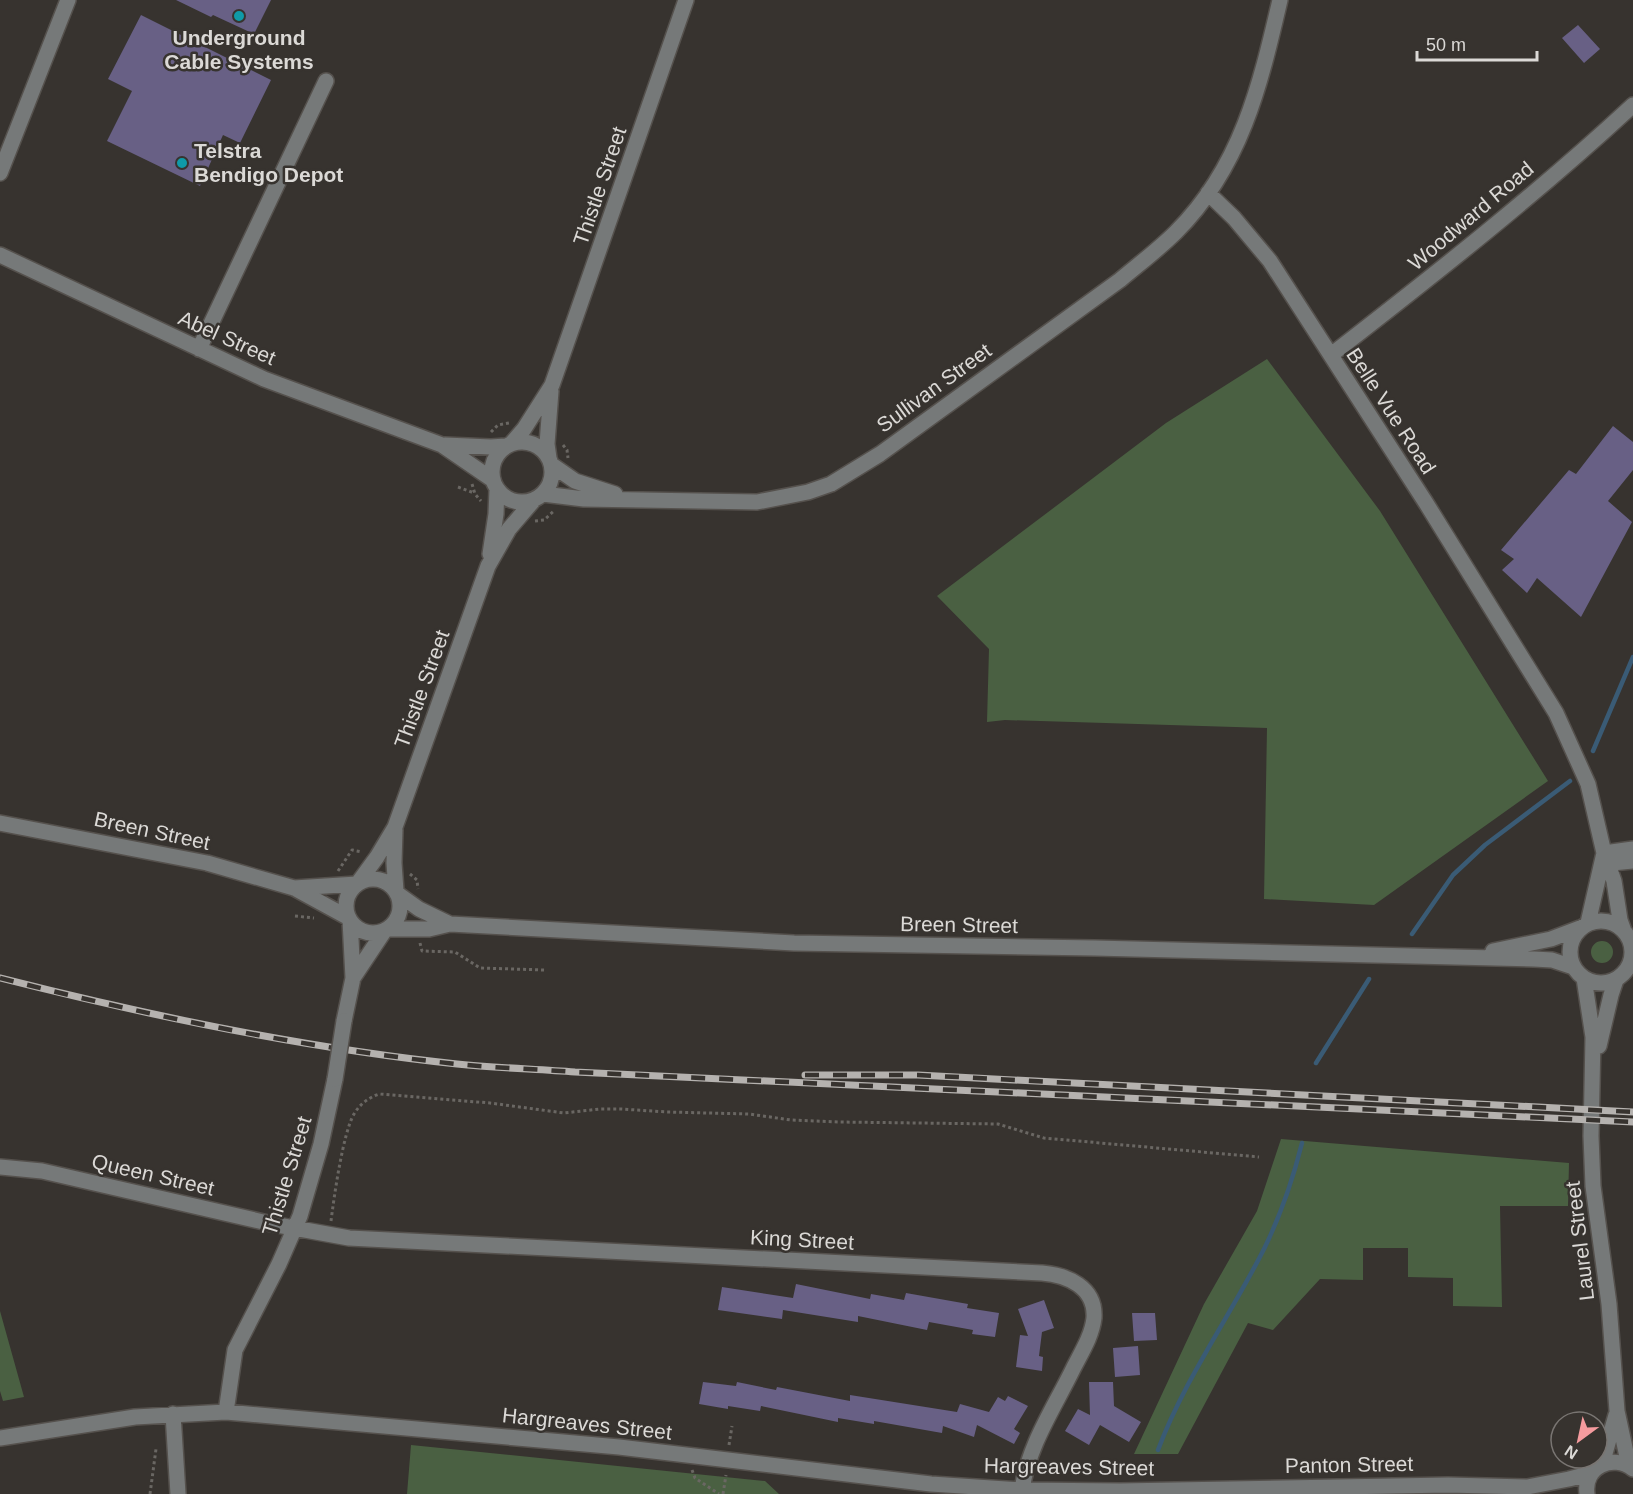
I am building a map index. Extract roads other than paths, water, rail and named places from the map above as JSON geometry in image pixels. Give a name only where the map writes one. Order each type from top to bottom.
[{"type":"street","points":[[0,173],[68,0]]},
{"type":"street","name":"Thistle Street","points":[[508,445],[524,429],[552,385],[686,0]]},
{"type":"street","points":[[1208,193],[1228,161],[1248,119],[1266,62],[1280,0]]},
{"type":"street","points":[[199,349],[326,81]]},
{"type":"street","name":"Woodward Road","points":[[1331,355],[1453,260],[1633,105]]},
{"type":"street","name":"Belle Vue Road","points":[[1208,193],[1234,218],[1270,261],[1426,503],[1556,713],[1588,784],[1605,861],[1614,881],[1620,920],[1628,935]]},
{"type":"street","name":"Sullivan Street","points":[[538,497],[584,500],[757,502],[808,492],[847,475],[880,454],[1120,280],[1177,231],[1208,193]]},
{"type":"street","name":"Abel Street","points":[[0,255],[199,349],[301,393],[442,445],[495,485]]},
{"type":"street","name":"Thistle Street","points":[[551,462],[547,444],[552,385]]},
{"type":"street","points":[[529,442],[544,451],[551,462],[553,476],[550,486],[538,497],[523,503],[513,501],[504,497],[495,485],[492,470],[494,460],[499,452],[508,445],[529,442]]},
{"type":"street","name":"Abel Street","points":[[442,445],[491,447],[508,445]]},
{"type":"street","name":"Sullivan Street","points":[[551,462],[575,481],[635,499]]},
{"type":"street","name":"Thistle Street","points":[[488,566],[494,529],[495,485]]},
{"type":"street","name":"Thistle Street","points":[[357,883],[395,827],[488,566],[509,529],[538,497]]},
{"type":"street","name":"Breen Street","points":[[0,823],[207,863],[294,888],[349,919]]},
{"type":"street","name":"Thistle Street","points":[[395,827],[394,863],[397,892]]},
{"type":"street","points":[[1605,861],[1633,849]]},
{"type":"street","points":[[1605,861],[1633,861]]},
{"type":"street","name":"Belle Vue Road","points":[[1584,926],[1605,861]]},
{"type":"street","points":[[375,878],[391,884],[397,892],[400,902],[398,917],[386,930],[369,933],[355,926],[349,919],[346,899],[357,883],[375,878]]},
{"type":"street","name":"Breen Street","points":[[294,888],[357,883]]},
{"type":"street","name":"Breen Street","points":[[397,892],[419,909],[450,924]]},
{"type":"street","name":"Thistle Street","points":[[226,1412],[235,1350],[296,1228],[321,1144],[353,978],[349,919]]},
{"type":"street","points":[[1597,921],[1607,921],[1616,924],[1628,935],[1632,945],[1631,966],[1616,980],[1600,984],[1584,978],[1573,967],[1570,946],[1574,935],[1584,926],[1597,921]]},
{"type":"street","name":"Breen Street","points":[[386,930],[429,929],[450,924],[795,943],[1552,960],[1573,967]]},
{"type":"street","name":"Breen Street","points":[[1467,957],[1551,939],[1584,926]]},
{"type":"street","name":"Thistle Street","points":[[353,978],[386,930]]},
{"type":"street","name":"Laurel Street","points":[[1584,978],[1593,1037],[1593,1186],[1609,1304],[1617,1411],[1631,1467]]},
{"type":"street","name":"Laurel Street","points":[[1594,1066],[1616,980]]},
{"type":"street","name":"Queen Street","points":[[0,1167],[42,1171],[296,1228]]},
{"type":"street","name":"King Street","points":[[296,1228],[366,1240],[1042,1273],[1064,1276],[1083,1288],[1089,1296],[1093,1307],[1093,1327],[1031,1452],[1022,1490]]},
{"type":"street","name":"Laurel Street","points":[[1609,1434],[1617,1411]]},
{"type":"street","name":"Hargreaves Street","points":[[0,1438],[117,1420],[173,1414],[226,1412],[685,1454],[931,1484],[1022,1490],[1172,1492]]},
{"type":"street","points":[[173,1414],[178,1494]]},
{"type":"street","points":[[1609,1463],[1620,1462],[1631,1467]]},
{"type":"street","points":[[1527,1486],[1560,1481],[1594,1470]]},
{"type":"street","name":"Laurel Street","points":[[1587,1494],[1588,1481],[1596,1470]]},
{"type":"street","name":"Panton Street","points":[[1172,1492],[1448,1485],[1527,1486]]},
{"type":"street","points":[[1527,1486],[1556,1494]]},
{"type":"waterway","points":[[1593,751],[1633,657]]},
{"type":"waterway","points":[[1412,934],[1453,875],[1485,845],[1570,781]]},
{"type":"waterway","points":[[1316,1063],[1369,979]]},
{"type":"waterway","points":[[1158,1450],[1181,1397],[1265,1247],[1286,1196],[1302,1143]]},
{"type":"railway","points":[[0,978],[170,1018],[284,1040],[472,1065],[575,1072],[1633,1122]]},
{"type":"railway","points":[[805,1075],[918,1075],[1633,1112]]},
{"type":"place","name":"Underground Cable Systems","points":[[239,16]]},
{"type":"place","name":"Telstra Bendigo Depot","points":[[182,163]]}]
